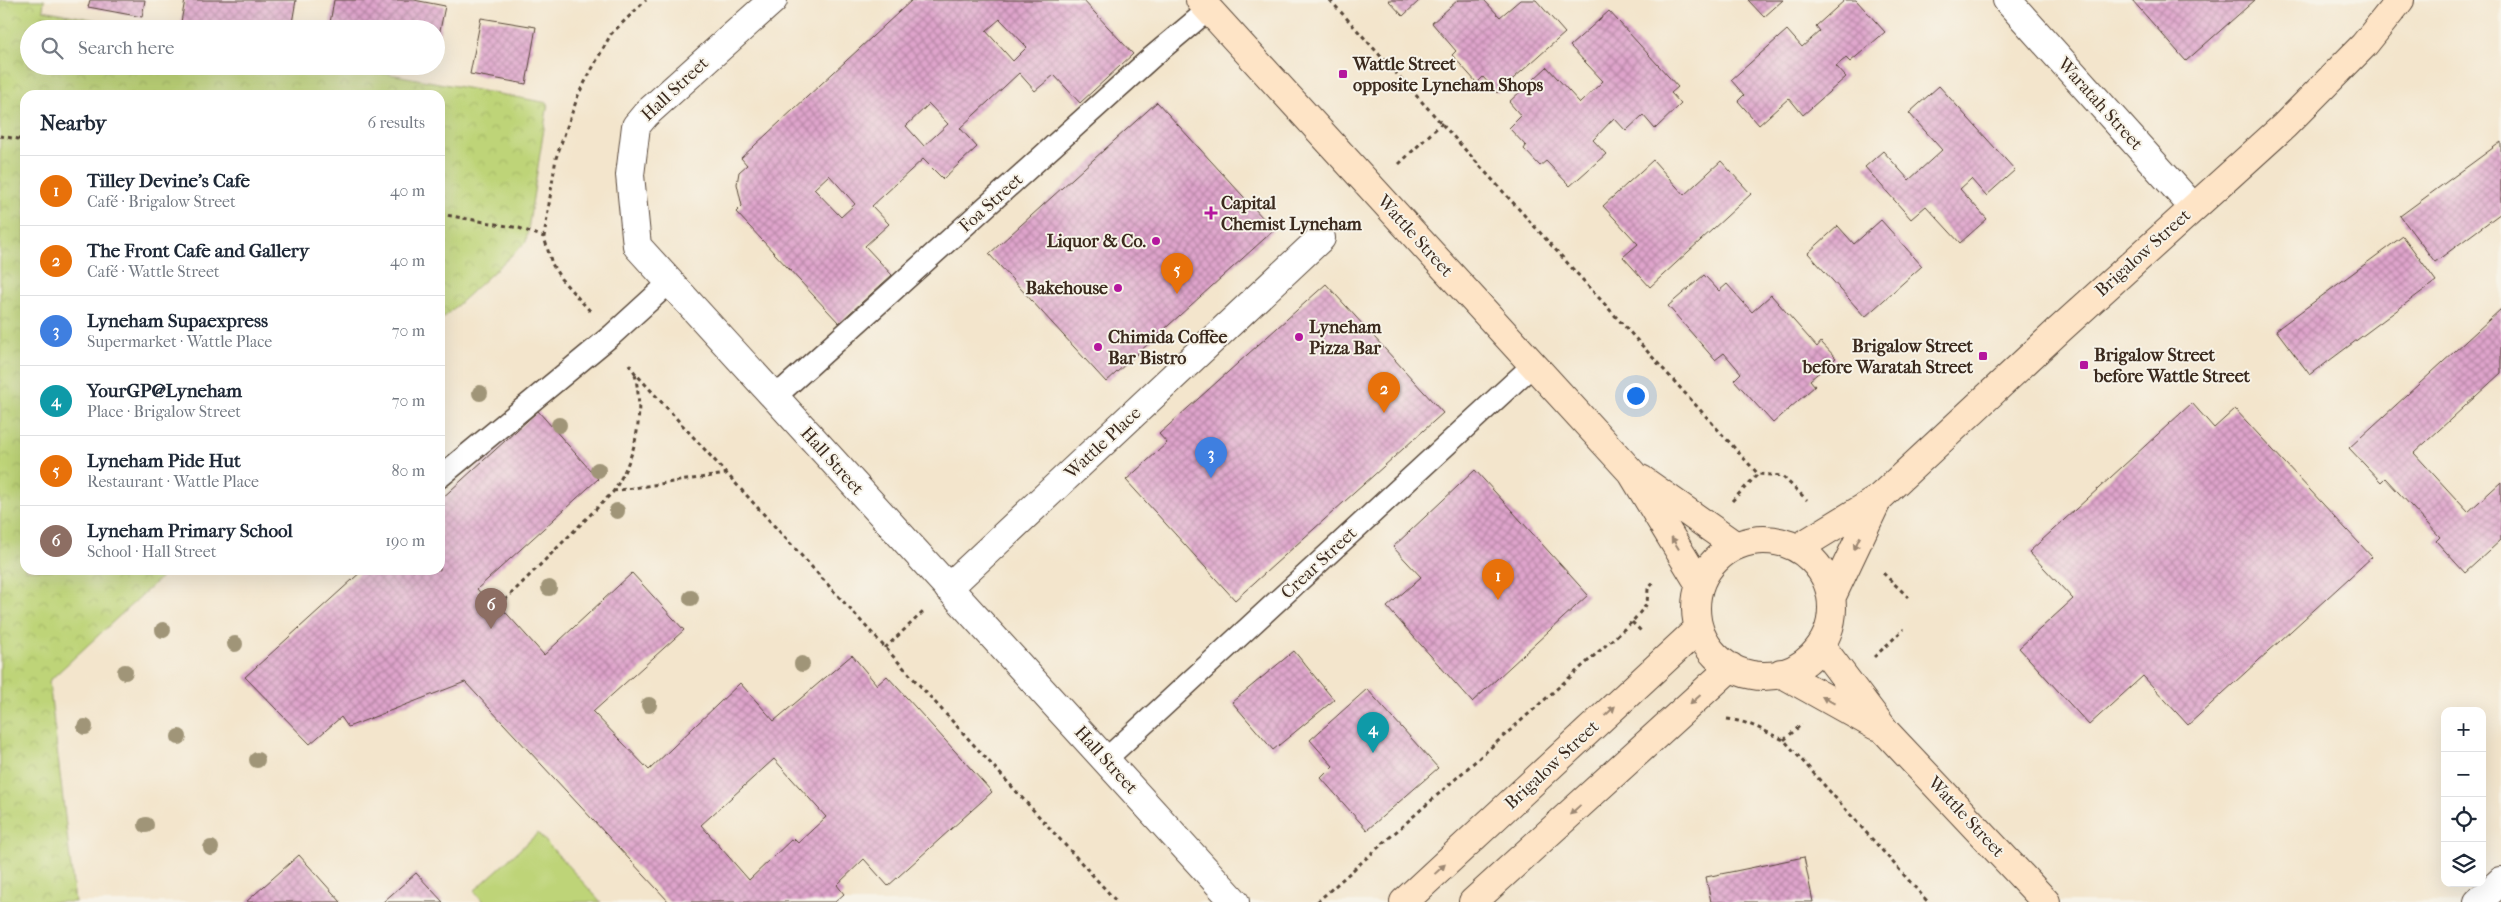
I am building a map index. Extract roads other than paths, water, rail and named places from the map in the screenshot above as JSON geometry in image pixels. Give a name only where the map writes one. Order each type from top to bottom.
[{"type":"street","name":"Hall Street","points":[[773,0],[646,114],[636,126],[630,176],[637,246],[1235,902]]},
{"type":"street","name":"Waratah Street","points":[[2007,0],[2193,208]]},
{"type":"street","name":"Brigalow Street","points":[[1798,548],[1878,499],[2284,126],[2364,45],[2400,0]]},
{"type":"street","name":"Wattle Street","points":[[1204,5],[1632,472],[1700,585]]},
{"type":"street","name":"Wattle Place","points":[[948,588],[1321,238]]},
{"type":"street","name":"Wattle Street","points":[[1632,472],[1736,546]]},
{"type":"street","name":"Brigalow Street","points":[[1832,596],[1878,499]]},
{"type":"street","points":[[1757,540],[1778,541],[1798,548],[1814,561],[1825,577],[1832,596],[1829,631],[1821,646],[1810,658],[1796,668],[1764,676],[1747,674],[1731,667],[1717,657],[1706,643],[1699,628],[1696,606],[1700,585],[1708,569],[1721,556],[1736,546],[1757,540]]},
{"type":"street","name":"Brigalow Street","points":[[1404,902],[1699,628]]},
{"type":"street","name":"Wattle Street","points":[[1821,646],[1886,732],[2046,902]]},
{"type":"street","points":[[1474,902],[1731,667]]},
{"type":"street","name":"Wattle Street","points":[[1781,673],[1886,732]]},
{"type":"street","points":[[2478,902],[2501,881]]},
{"type":"lane","name":"Foa Street","points":[[775,398],[1152,57],[1204,5]]},
{"type":"lane","points":[[445,473],[612,335],[670,282]]},
{"type":"lane","name":"Crear Street","points":[[1105,760],[1533,365]]},
{"type":"place","name":"Wattle Street opposite Lyneham Shops","points":[[1343,74]]},
{"type":"place","name":"Capital Chemist Lyneham","points":[[1211,213]]},
{"type":"place","name":"Liquor & Co.","points":[[1156,241]]},
{"type":"place","name":"Bakehouse","points":[[1118,288]]},
{"type":"place","name":"Lyneham Pide Hut","points":[[1177,294]]},
{"type":"place","name":"Lyneham Pizza Bar","points":[[1299,337]]},
{"type":"place","name":"Chimida Coffee Bar Bistro","points":[[1098,347]]},
{"type":"place","name":"Brigalow Street before Waratah Street","points":[[1983,356]]},
{"type":"place","name":"Brigalow Street before Wattle Street","points":[[2084,365]]},
{"type":"place","name":"The Front Cafe and Gallery","points":[[1384,413]]},
{"type":"place","name":"Lyneham Supaexpress","points":[[1211,478]]},
{"type":"place","name":"Tilley Devine's Cafe","points":[[1498,600]]},
{"type":"place","name":"Lyneham Primary School","points":[[491,629]]},
{"type":"place","name":"YourGP@Lyneham","points":[[1373,753]]}]
